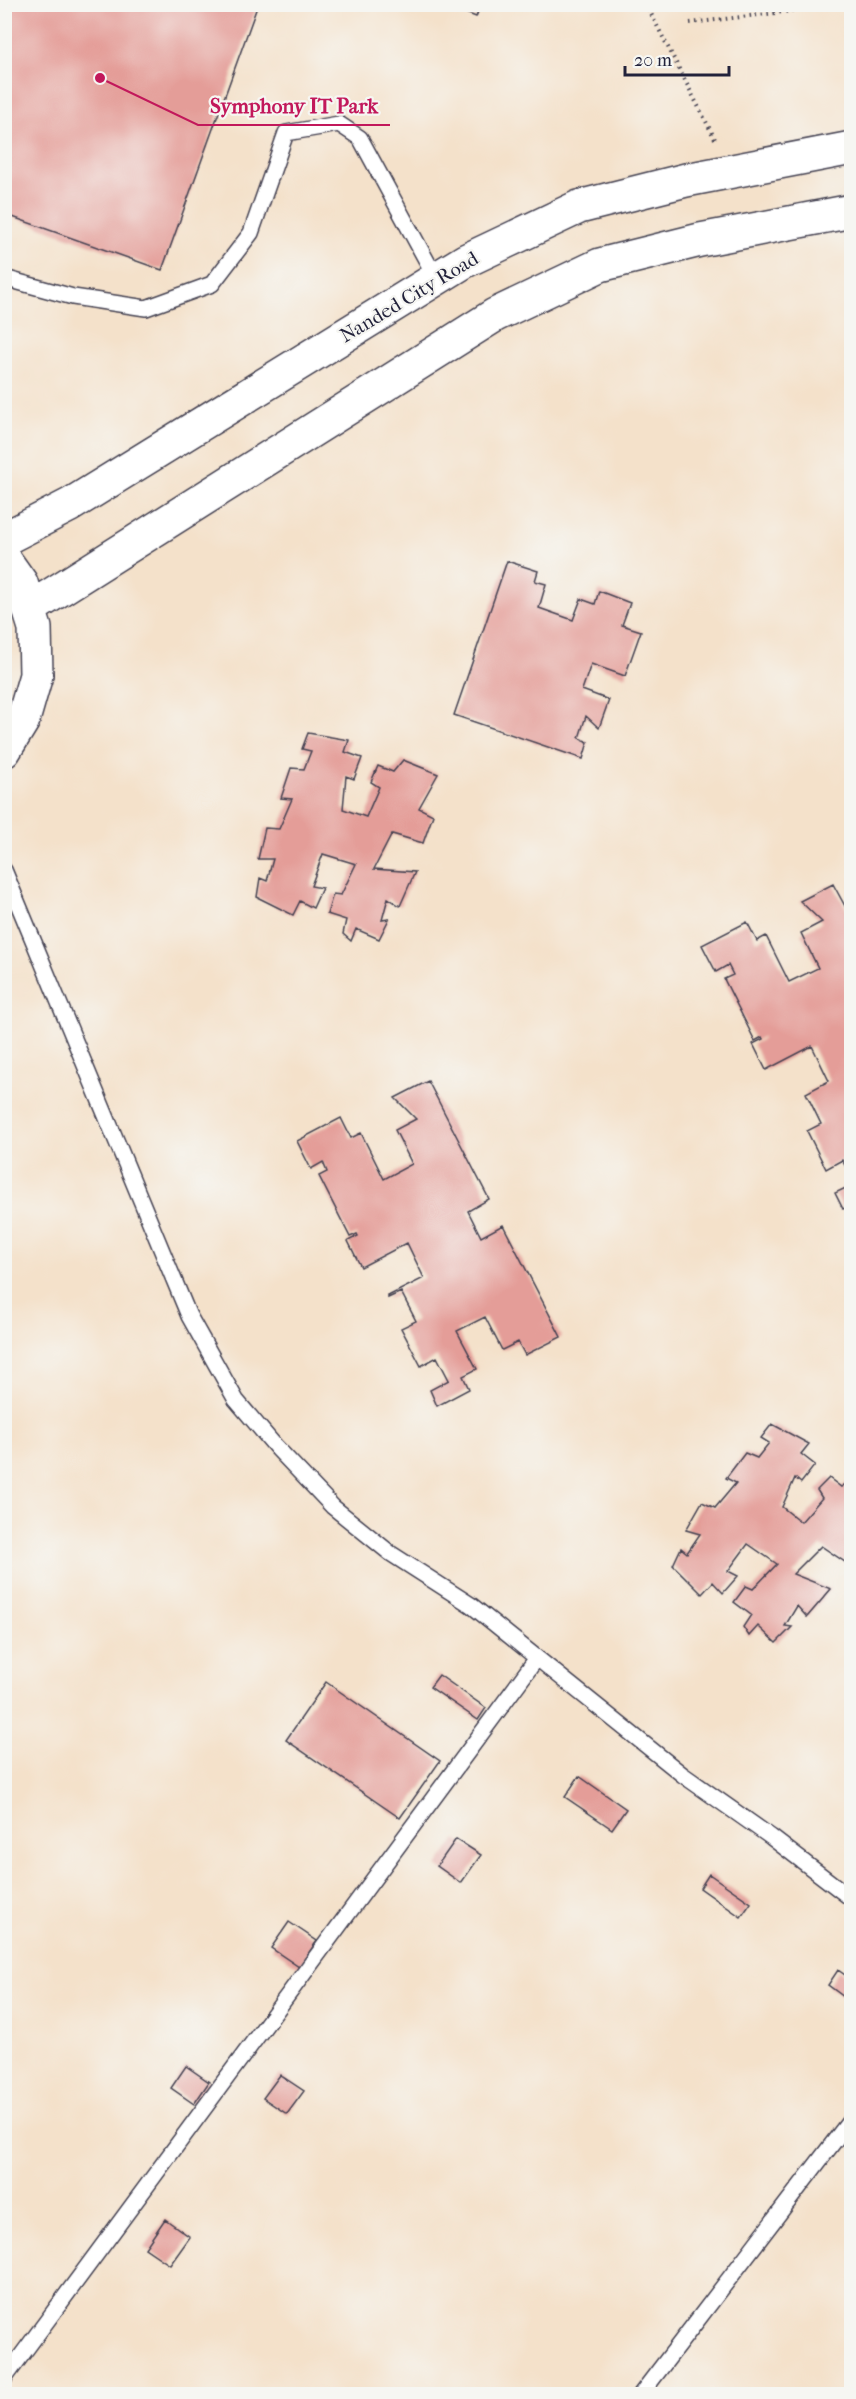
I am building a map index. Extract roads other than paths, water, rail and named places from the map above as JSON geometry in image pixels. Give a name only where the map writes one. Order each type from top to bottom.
[{"type":"street","name":"Nanded City Road","points":[[4,538],[70,505],[465,261],[579,207],[731,171],[852,148]]},
{"type":"street","points":[[29,609],[495,315],[600,265],[700,240],[852,211]]},
{"type":"street","points":[[4,559],[21,583],[35,628],[36,675],[23,720],[4,751]]},
{"type":"lane","points":[[4,278],[73,297],[146,308],[212,284],[251,233],[286,133],[339,124],[360,138],[436,278]]},
{"type":"lane","points":[[4,870],[189,1316],[236,1401],[333,1507],[390,1553],[471,1605],[683,1775],[771,1837],[852,1899]]},
{"type":"lane","points":[[4,2379],[537,1658]]},
{"type":"lane","points":[[641,2394],[852,2118]]},
{"type":"place","name":"Symphony IT Park","points":[[100,78]]}]
